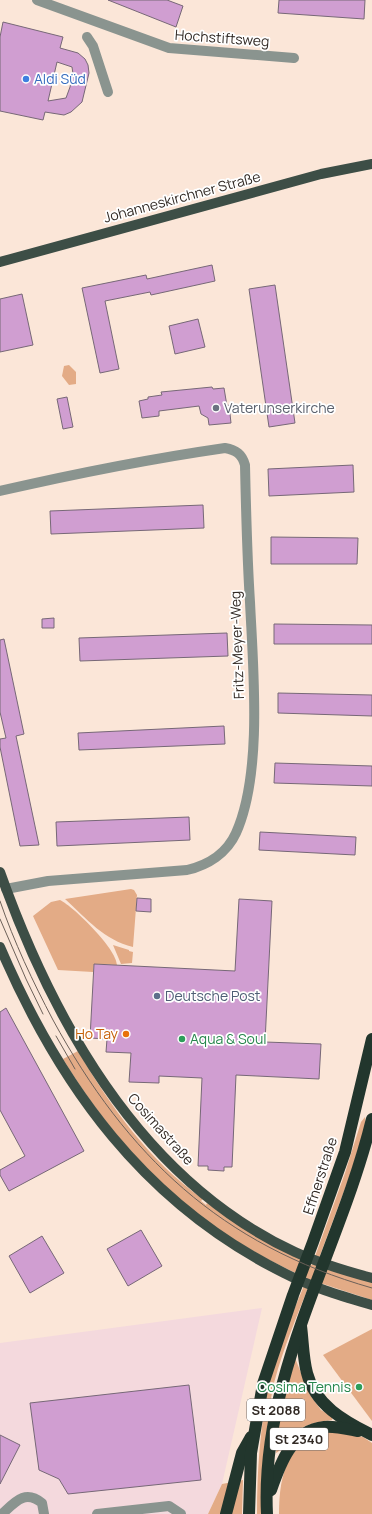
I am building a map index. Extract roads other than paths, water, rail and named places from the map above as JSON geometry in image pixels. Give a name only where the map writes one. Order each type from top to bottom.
[{"type":"highway","name":"Effnerstraße","points":[[255,1430],[263,1384],[344,1152],[372,1039]]},
{"type":"highway","name":"St 2088","points":[[267,1514],[269,1454],[274,1418],[289,1359],[301,1323],[349,1198],[372,1119]]},
{"type":"highway","name":"St 2340","points":[[301,1323],[306,1372],[314,1392],[326,1406],[369,1434]]},
{"type":"highway","name":"St 2340","points":[[267,1500],[282,1460],[289,1448],[299,1439],[323,1427],[369,1434]]},
{"type":"highway","name":"St 2088","points":[[248,1514],[249,1475],[255,1430]]},
{"type":"highway","name":"St 2340","points":[[226,1514],[242,1453],[255,1430]]},
{"type":"main road","name":"Johanneskirchner Straße","points":[[0,262],[321,174],[372,164]]},
{"type":"main road","name":"Cosimastraße","points":[[0,872],[3,890],[34,958],[61,1011],[106,1087],[136,1126],[187,1179],[221,1207],[250,1227],[294,1252],[339,1269],[372,1278]]},
{"type":"main road","points":[[0,947],[26,1004],[50,1047],[85,1102],[117,1144],[169,1197],[208,1228],[238,1249],[285,1274],[330,1292],[372,1305]]},
{"type":"street","name":"Hochstiftsweg","points":[[37,0],[169,48],[294,58]]},
{"type":"street","points":[[87,37],[93,46],[108,92]]},
{"type":"street","name":"Fritz-Meyer-Weg","points":[[0,491],[90,471],[169,456],[225,448],[236,452],[243,459],[245,466],[253,663],[253,729],[248,792],[236,834],[217,857],[206,864],[187,870],[48,881],[3,890]]},
{"type":"street","points":[[2,1514],[16,1501],[26,1496],[36,1498],[42,1503],[44,1514]]},
{"type":"street","points":[[97,1514],[169,1506],[181,1514]]},
{"type":"tram line","points":[[0,901],[24,962],[53,1020],[82,1069],[113,1113],[147,1153],[184,1189],[224,1220],[269,1247],[318,1270],[372,1288]]},
{"type":"tram line","points":[[0,919],[43,1014]]},
{"type":"tram line","points":[[56,1036],[75,1069]]},
{"type":"place","name":"Aldi Süd","points":[[26,79]]},
{"type":"place","name":"Vaterunserkirche","points":[[216,408]]},
{"type":"place","name":"Deutsche Post","points":[[157,996]]},
{"type":"place","name":"Ho Tay","points":[[126,1034]]},
{"type":"place","name":"Aqua & Soul","points":[[182,1039]]},
{"type":"place","name":"Cosima Tennis","points":[[359,1387]]}]
